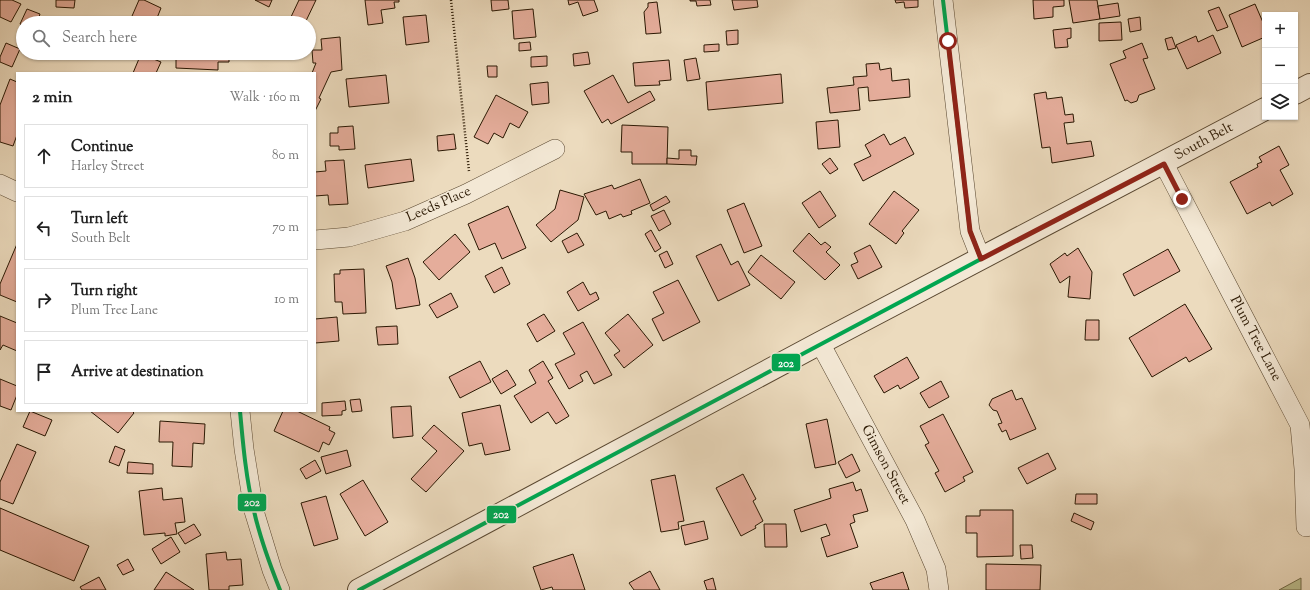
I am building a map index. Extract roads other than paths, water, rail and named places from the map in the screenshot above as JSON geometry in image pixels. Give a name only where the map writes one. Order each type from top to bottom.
[{"type":"street","points":[[943,0],[970,231],[981,259]]},
{"type":"street","points":[[1298,91],[1310,85]]},
{"type":"street","name":"South Belt","points":[[359,590],[820,343],[1164,164],[1262,111]]},
{"type":"street","name":"Leeds Place","points":[[316,240],[349,236],[404,221],[471,192],[555,149]]},
{"type":"street","name":"Plum Tree Lane","points":[[1164,164],[1300,425],[1304,469],[1306,527]]},
{"type":"street","points":[[0,184],[16,192]]},
{"type":"street","name":"Gimson Street","points":[[820,343],[915,520],[936,569],[939,590]]},
{"type":"street","points":[[240,412],[244,449],[254,511],[272,570],[280,590]]}]
